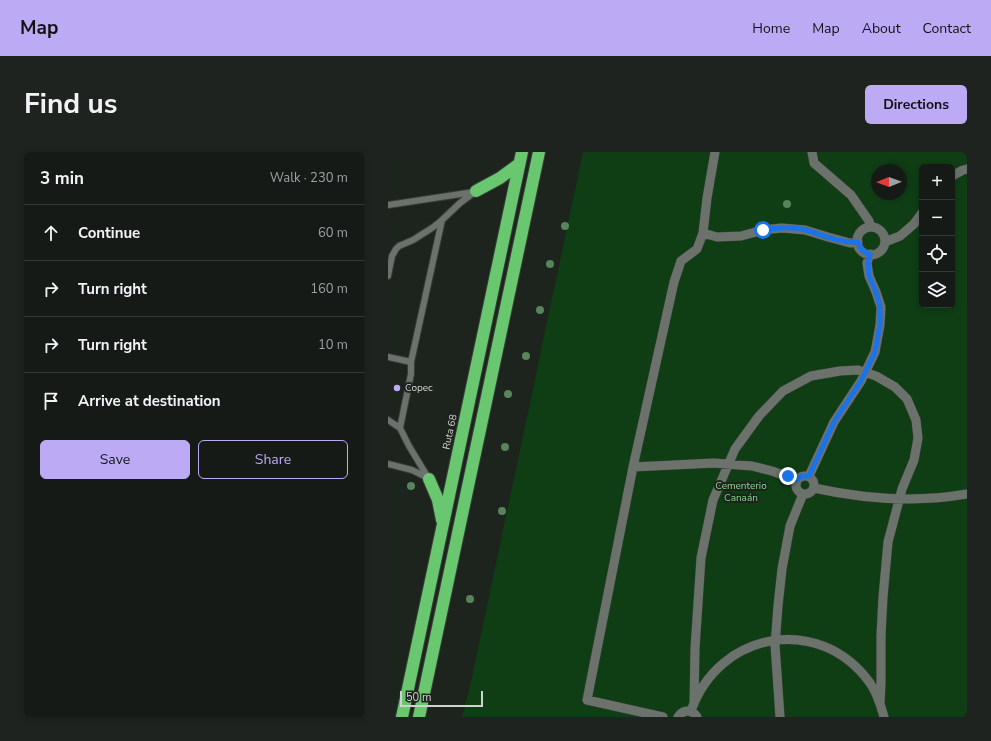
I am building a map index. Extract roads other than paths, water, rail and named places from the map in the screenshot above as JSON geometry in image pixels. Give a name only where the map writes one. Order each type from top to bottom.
[{"type":"highway","points":[[419,717],[539,152]]},
{"type":"highway","points":[[476,191],[500,178],[521,158]]},
{"type":"highway","name":"Ruta 68","points":[[402,717],[521,158]]},
{"type":"highway","points":[[429,479],[438,500],[443,526]]},
{"type":"street","points":[[664,717],[587,700],[633,467],[674,282],[681,261],[697,249],[703,233],[715,152]]},
{"type":"street","points":[[812,152],[814,163],[852,195],[869,221],[871,227]]},
{"type":"street","points":[[955,174],[967,169]]},
{"type":"street","points":[[885,242],[900,236],[914,224],[919,217]]},
{"type":"street","points":[[876,227],[883,233],[885,242],[884,246],[879,252],[875,254],[866,254],[859,247],[858,238],[860,233],[866,228],[876,227]]},
{"type":"street","points":[[703,233],[717,237],[741,236],[763,230],[782,228],[805,230],[828,238],[850,243],[858,242]]},
{"type":"street","points":[[809,476],[834,422],[861,381],[875,352],[880,325],[880,307],[876,292],[869,276],[868,263],[870,254]]},
{"type":"street","points":[[694,711],[695,648],[701,558],[713,500],[735,449],[759,416],[783,391],[811,376],[840,371],[858,370],[876,376],[895,387],[907,399],[916,420],[918,438],[914,460],[902,489],[888,542],[881,635],[880,704]]},
{"type":"street","points":[[633,467],[728,464],[752,466],[797,480]]},
{"type":"street","points":[[797,480],[802,476],[809,476],[815,484],[814,488],[809,493],[803,494]]},
{"type":"street","points":[[797,480],[796,483],[798,489],[803,494]]},
{"type":"street","points":[[814,488],[840,493],[899,499],[922,499],[967,494]]},
{"type":"street","points":[[780,717],[775,652],[778,606],[784,554],[790,526],[803,494]]},
{"type":"street","points":[[694,711],[706,680],[726,660],[749,646],[775,640],[797,640],[819,644],[839,654],[856,667],[870,684],[880,704],[884,717]]},
{"type":"street","points":[[678,717],[683,712],[694,711]]},
{"type":"lane","points":[[388,205],[476,191]]},
{"type":"lane","points":[[388,276],[392,256],[399,246],[422,235],[476,191]]},
{"type":"lane","points":[[400,428],[411,374],[411,362],[442,220]]},
{"type":"lane","points":[[388,357],[411,362]]},
{"type":"lane","points":[[388,420],[400,428],[429,479]]},
{"type":"lane","points":[[388,464],[412,470],[429,479]]},
{"type":"place","name":"Copec","points":[[397,388]]},
{"type":"park label","name":"Cementerio Canaán","points":[[741,492]]}]
